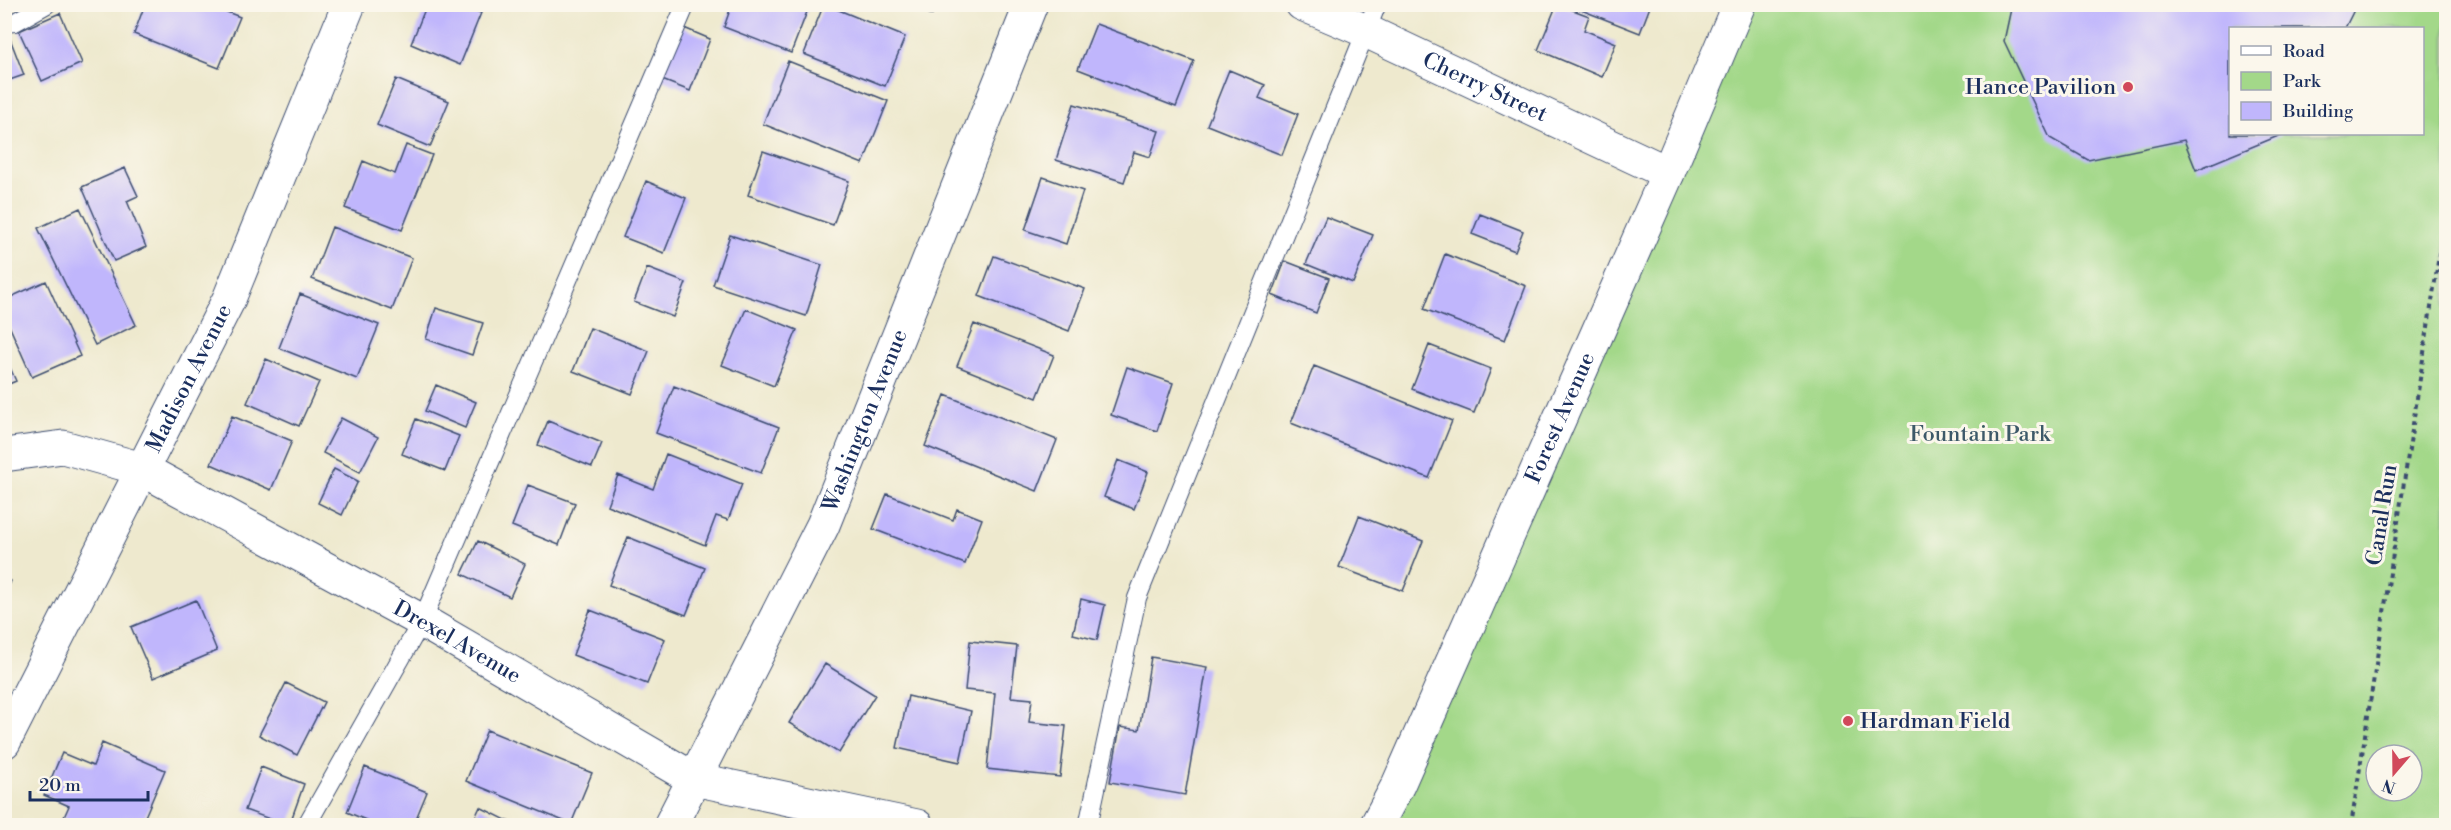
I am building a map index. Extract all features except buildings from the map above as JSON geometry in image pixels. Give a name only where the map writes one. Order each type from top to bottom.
[{"type":"street","name":"Madison Avenue","points":[[4,742],[229,299],[349,4]]},
{"type":"street","name":"Washington Avenue","points":[[670,825],[823,525],[1031,4]]},
{"type":"street","name":"Cherry Street","points":[[1302,4],[1372,18],[1668,173]]},
{"type":"street","name":"Forest Avenue","points":[[1376,825],[1398,785],[1668,173],[1739,4]]},
{"type":"street","name":"Drexel Avenue","points":[[4,455],[63,447],[142,469],[422,621],[694,778],[917,825]]},
{"type":"lane","points":[[4,23],[15,22],[46,4]]},
{"type":"lane","points":[[306,825],[422,621],[686,4]]},
{"type":"lane","points":[[1088,825],[1137,598],[1372,18]]},
{"type":"path","name":"Canal Run","points":[[2351,825],[2446,210]]},
{"type":"green space","name":"Fountain Park","points":[[1739,5],[2446,5],[2446,825],[1376,826]]},
{"type":"place","name":"Hance Pavilion","points":[[2128,87]]},
{"type":"place","name":"Hardman Field","points":[[1848,721]]}]
